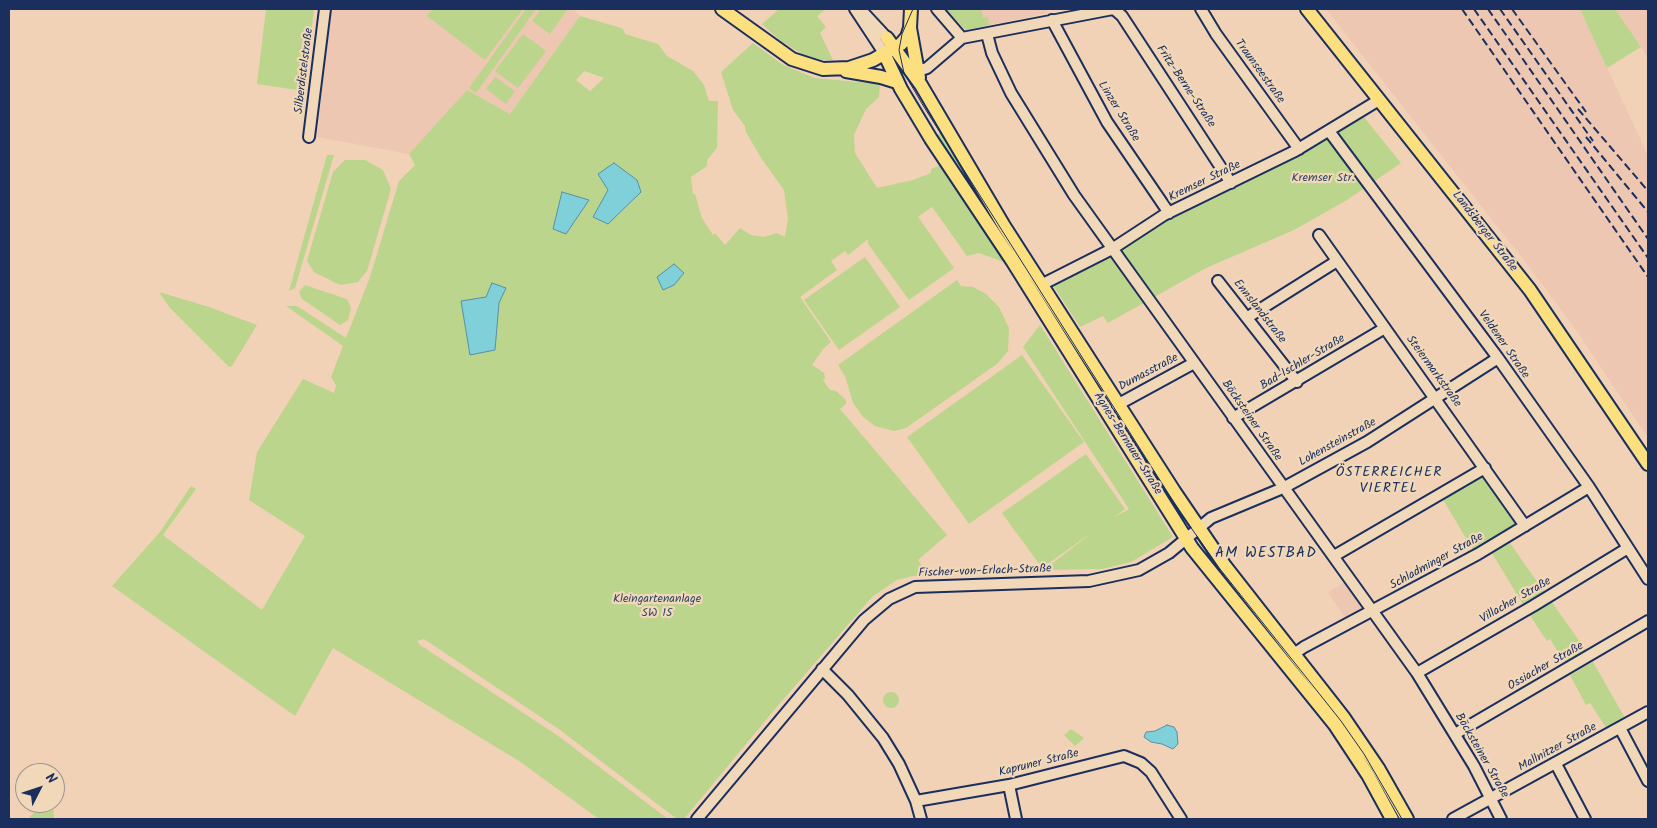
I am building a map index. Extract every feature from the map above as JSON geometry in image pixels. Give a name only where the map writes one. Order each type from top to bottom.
[{"type":"main road","points":[[722,9],[792,59],[813,68],[881,77],[897,82]]},
{"type":"main road","points":[[891,48],[910,9]]},
{"type":"main road","name":"Agnes-Bernauer-Straße","points":[[910,9],[913,49],[921,85]]},
{"type":"main road","name":"Landsberger Straße","points":[[1307,9],[1530,290],[1648,464]]},
{"type":"main road","points":[[838,70],[858,66],[891,48],[904,40],[910,28]]},
{"type":"main road","name":"Agnes-Bernauer-Straße","points":[[891,48],[897,82],[1186,539],[1225,591],[1335,725],[1368,774],[1392,819]]},
{"type":"main road","name":"Agnes-Bernauer-Straße","points":[[891,48],[921,85],[967,167],[1117,405],[1198,528],[1363,745],[1407,819]]},
{"type":"street","name":"Silberdistelstraße","points":[[309,137],[325,9]]},
{"type":"street","points":[[855,9],[891,48]]},
{"type":"street","points":[[860,9],[891,48]]},
{"type":"street","points":[[937,9],[962,38]]},
{"type":"street","points":[[918,71],[926,68],[962,38],[1113,9]]},
{"type":"street","name":"Fritz-Berne-Straße","points":[[1113,9],[1122,16],[1231,183]]},
{"type":"street","name":"Traunseestraße","points":[[1201,9],[1216,34],[1299,149]]},
{"type":"street","name":"Linzer Straße","points":[[1052,20],[1107,122],[1169,213]]},
{"type":"street","name":"Böcksteiner Straße","points":[[987,34],[992,53],[1011,93],[1074,195],[1417,673],[1455,734],[1492,799],[1501,819]]},
{"type":"street","name":"Kremser Straße","points":[[1041,285],[1112,249],[1169,213],[1299,149],[1379,100]]},
{"type":"street","name":"Veldener Straße","points":[[1329,132],[1498,358],[1589,487],[1648,579]]},
{"type":"street","name":"Steiermarkstraße","points":[[1319,235],[1525,526]]},
{"type":"street","points":[[1248,317],[1337,261]]},
{"type":"street","name":"Ennslandstraße","points":[[1218,281],[1297,382]]},
{"type":"street","name":"Bad-Ischler-Straße","points":[[1233,418],[1297,382],[1385,328]]},
{"type":"street","name":"Lohensteinstraße","points":[[1186,539],[1211,518],[1283,488],[1368,441],[1498,358]]},
{"type":"street","name":"Dumasstraße","points":[[1117,405],[1194,363]]},
{"type":"street","points":[[1334,556],[1485,468]]},
{"type":"street","name":"Schladminger Straße","points":[[1294,654],[1525,526],[1589,487]]},
{"type":"street","name":"Fischer-von-Erlach-Straße","points":[[697,819],[864,620],[877,607],[900,592],[931,586],[1101,579],[1126,574],[1151,565],[1186,539]]},
{"type":"street","name":"Villacher Straße","points":[[1417,673],[1628,548]]},
{"type":"street","name":"Ossiacher Straße","points":[[1455,734],[1648,621]]},
{"type":"street","points":[[822,669],[854,701],[883,738],[899,764],[916,801],[921,819]]},
{"type":"street","name":"Mallnitzer Straße","points":[[1453,819],[1648,712]]},
{"type":"street","points":[[1620,728],[1648,781]]},
{"type":"street","name":"Kapruner Straße","points":[[916,801],[1008,785],[1124,756],[1141,763],[1158,781],[1181,819]]},
{"type":"street","points":[[1556,764],[1585,819]]},
{"type":"street","points":[[1008,785],[1016,819]]},
{"type":"shaded area","points":[[331,9],[573,9],[580,16],[510,114],[467,90],[409,154],[317,137]]},
{"type":"shaded area","points":[[945,9],[1047,9],[1048,13],[966,30]]},
{"type":"shaded area","points":[[1326,9],[1580,9],[1648,156],[1648,438],[1576,330],[1530,268]]},
{"type":"shaded area","points":[[1615,9],[1648,9],[1648,58],[1641,47]]},
{"type":"shaded area","points":[[1345,581],[1364,608],[1347,620],[1328,593]]},
{"type":"green space","points":[[266,9],[314,9],[304,91],[257,84]]},
{"type":"green space","points":[[433,9],[523,9],[485,60],[427,16]]},
{"type":"green space","points":[[526,9],[536,9],[476,93],[469,88]]},
{"type":"green space","points":[[541,9],[567,10],[550,34],[532,21]]},
{"type":"green space","points":[[779,9],[826,9],[817,16],[826,27],[820,33],[833,60],[821,60],[804,55],[782,42],[762,24]]},
{"type":"green space","points":[[945,9],[981,9],[983,18],[988,17],[989,25],[966,30]]},
{"type":"green space","points":[[1580,9],[1615,9],[1641,47],[1607,68]]},
{"type":"green space","name":"Kleingartenanlage SW 15","points":[[580,16],[618,27],[623,29],[625,34],[658,44],[667,56],[693,71],[704,85],[709,101],[718,101],[717,148],[707,160],[707,166],[691,177],[693,194],[695,194],[702,218],[713,235],[715,233],[725,245],[740,228],[751,235],[764,237],[777,233],[785,237],[788,219],[784,190],[761,158],[746,132],[745,126],[733,110],[721,72],[753,43],[783,65],[815,78],[880,84],[879,97],[866,109],[854,135],[855,153],[877,188],[913,180],[931,173],[931,169],[945,163],[1012,262],[1001,261],[979,253],[967,256],[932,207],[918,217],[954,268],[909,300],[868,244],[868,239],[848,255],[845,251],[831,261],[837,270],[800,297],[831,342],[824,348],[812,365],[824,373],[825,378],[823,380],[830,390],[836,391],[846,400],[846,404],[840,409],[947,535],[918,560],[929,576],[913,576],[897,580],[872,597],[775,709],[684,819],[677,819],[560,730],[424,639],[417,641],[420,645],[557,735],[668,819],[599,819],[519,761],[333,648],[295,716],[112,586],[160,532],[191,486],[196,489],[163,535],[262,610],[305,536],[249,500],[257,452],[303,379],[334,393],[336,385],[331,377],[343,346],[286,306],[297,306],[346,338],[370,277],[399,181],[415,165],[409,154],[467,90],[510,114]],"holes":[[[584,71],[604,78],[590,91],[576,80]]]},
{"type":"green space","points":[[523,34],[546,51],[518,88],[495,71]]},
{"type":"green space","points":[[495,77],[515,91],[506,104],[486,89]]},
{"type":"green space","name":"Kremser Str.","points":[[1363,116],[1401,163],[1347,200],[1294,230],[1206,268],[1108,323],[1103,316],[1080,327],[1053,285],[1053,282],[1115,252],[1174,216],[1304,152]]},
{"type":"green space","points":[[944,130],[1163,479],[1156,484],[934,137]]},
{"type":"green space","points":[[327,155],[334,155],[295,288],[289,291]]},
{"type":"green space","points":[[345,160],[365,160],[383,170],[391,189],[367,271],[358,282],[340,285],[314,272],[307,261],[333,172]]},
{"type":"green space","points":[[865,257],[900,307],[839,350],[804,300]]},
{"type":"green space","points":[[957,280],[961,286],[973,287],[986,294],[999,307],[1009,328],[1008,351],[997,364],[906,428],[894,431],[875,426],[863,417],[853,403],[845,376],[838,365]]},
{"type":"green space","points":[[305,285],[347,299],[351,308],[348,320],[340,325],[302,299],[299,292]]},
{"type":"green space","points":[[159,292],[209,307],[257,325],[232,366],[229,367],[170,308]]},
{"type":"green space","points":[[1040,325],[1173,537],[1131,562],[1102,569],[1044,570],[1094,531],[1042,568],[1002,513],[1086,454],[1125,509],[1113,518],[1129,509],[1023,347]]},
{"type":"green space","points":[[1022,355],[1084,442],[969,524],[907,437]]},
{"type":"green space","points":[[1482,476],[1518,524],[1473,550],[1442,498]]},
{"type":"green space","points":[[1510,543],[1545,593],[1524,606],[1492,553]]},
{"type":"green space","points":[[1551,601],[1588,653],[1566,665],[1550,639],[1547,641],[1529,614]]},
{"type":"green space","points":[[1593,662],[1625,718],[1607,729],[1590,703],[1586,705],[1570,675]]},
{"type":"green space","points":[[891,692],[897,694],[899,700],[897,706],[891,708],[885,706],[883,700],[885,694]]},
{"type":"green space","points":[[1071,729],[1084,738],[1075,746],[1064,735]]},
{"type":"green space","points":[[34,813],[54,813],[54,819],[28,819]]},
{"type":"water","points":[[614,163],[637,180],[641,192],[608,224],[593,217],[608,190],[598,174]]},
{"type":"water","points":[[562,192],[589,200],[566,234],[553,229]]},
{"type":"water","points":[[674,264],[684,273],[674,285],[663,290],[657,277]]},
{"type":"water","points":[[492,283],[506,288],[499,303],[495,350],[470,355],[461,301],[486,297]]},
{"type":"water","points":[[1167,725],[1174,727],[1177,732],[1178,744],[1173,749],[1151,742],[1144,737],[1146,732],[1155,731]]},
{"type":"tram line","points":[[913,9],[902,34],[899,50],[904,73],[924,107],[1180,512],[1220,569],[1341,721],[1364,754],[1402,819]]},
{"type":"railway","points":[[1462,9],[1648,277]]},
{"type":"railway","points":[[1474,9],[1648,258]]},
{"type":"railway","points":[[1488,9],[1648,239]]},
{"type":"railway","points":[[1500,9],[1593,141]]},
{"type":"railway","points":[[1512,9],[1586,112]]},
{"type":"railway","points":[[1578,109],[1648,191]]},
{"type":"railway","points":[[1586,137],[1648,212]]},
{"type":"district","name":"ÖSTERREICHER VIERTEL","points":[[1389,482]]},
{"type":"district","name":"AM WESTBAD","points":[[1266,554]]}]
